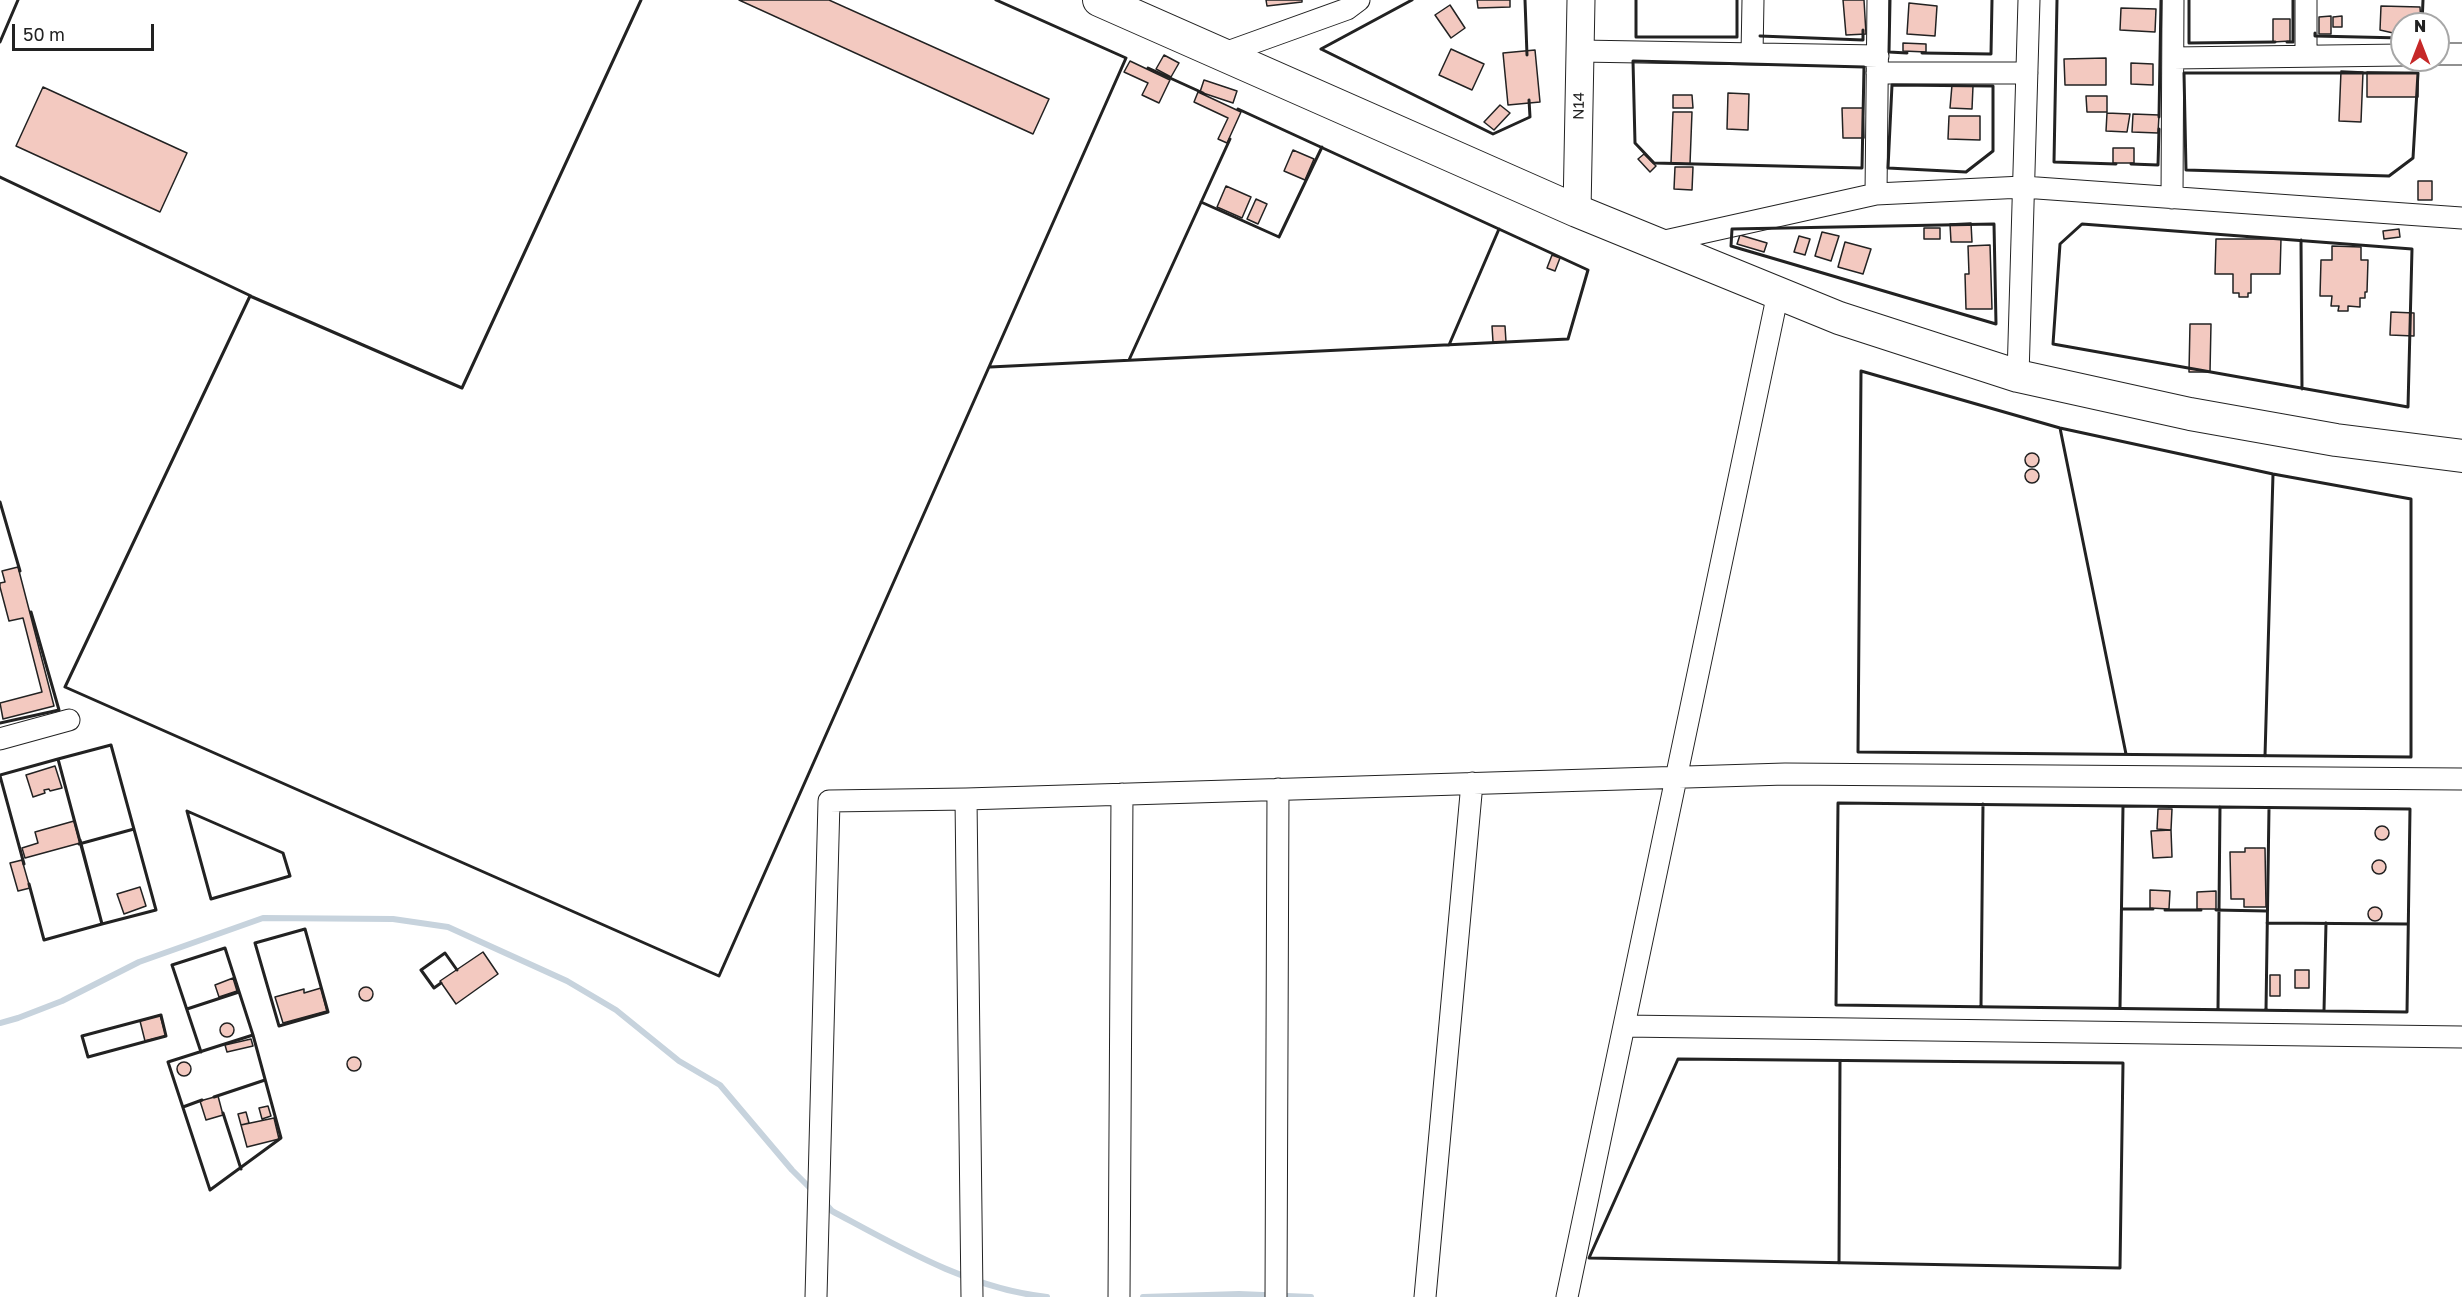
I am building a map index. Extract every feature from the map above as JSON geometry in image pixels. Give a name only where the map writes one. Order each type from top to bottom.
[{"type":"highway","points":[[1099,0],[1577,211],[1839,318],[2018,376],[2190,414],[2336,440],[2462,456]]},
{"type":"main road","name":"N14","points":[[1577,211],[1581,0]]},
{"type":"street","points":[[1222,54],[1347,9],[1359,0]]},
{"type":"street","points":[[1752,54],[1753,0]]},
{"type":"street","points":[[1876,194],[1878,0]]},
{"type":"street","points":[[2018,376],[2029,0]]},
{"type":"street","points":[[2172,198],[2173,0]]},
{"type":"street","points":[[2306,0],[2306,56]]},
{"type":"street","points":[[1580,51],[1752,54],[2027,73]]},
{"type":"street","points":[[2173,58],[2390,55]]},
{"type":"street","points":[[1654,244],[1876,194],[2023,187],[2462,218]]},
{"type":"street","points":[[1567,1297],[1778,293]]},
{"type":"street","points":[[0,739],[69,720]]},
{"type":"street","points":[[816,1297],[829,801],[1122,795],[1785,774],[2462,779]]},
{"type":"street","points":[[1425,1297],[1472,783]]},
{"type":"street","points":[[1275,1297],[1278,789]]},
{"type":"street","points":[[1119,1297],[1122,795]]},
{"type":"street","points":[[966,799],[972,1297]]},
{"type":"street","points":[[1624,1026],[2462,1037]]},
{"type":"building","points":[[739,0],[829,0],[1049,99],[1033,134]]},
{"type":"building","points":[[1266,0],[1302,0],[1302,2],[1267,6]]},
{"type":"building","points":[[1477,0],[1510,0],[1510,7],[1478,8]]},
{"type":"building","points":[[1843,0],[1864,0],[1866,34],[1846,35]]},
{"type":"building","points":[[1909,3],[1937,6],[1935,36],[1907,34]]},
{"type":"building","points":[[1450,5],[1465,28],[1451,38],[1435,15]]},
{"type":"building","points":[[2381,6],[2420,7],[2420,12],[2390,12],[2390,32],[2380,30]]},
{"type":"building","points":[[2121,8],[2156,9],[2155,32],[2120,30]]},
{"type":"building","points":[[2331,16],[2331,34],[2319,34],[2319,17]]},
{"type":"building","points":[[2342,16],[2342,27],[2333,27],[2333,17]]},
{"type":"building","points":[[2273,19],[2290,19],[2290,41],[2273,42]]},
{"type":"building","points":[[1903,43],[1926,44],[1926,52],[1903,51]]},
{"type":"building","points":[[1451,49],[1484,64],[1472,90],[1439,75]]},
{"type":"building","points":[[1535,50],[1540,102],[1508,105],[1503,53]]},
{"type":"building","points":[[1164,55],[1179,63],[1171,77],[1156,69]]},
{"type":"building","points":[[2106,58],[2106,85],[2065,85],[2064,59]]},
{"type":"building","points":[[1130,61],[1170,80],[1159,103],[1142,95],[1148,83],[1124,72]]},
{"type":"building","points":[[2131,63],[2153,64],[2153,85],[2131,84]]},
{"type":"building","points":[[2341,71],[2363,72],[2361,122],[2339,121]]},
{"type":"building","points":[[2367,72],[2418,73],[2418,97],[2367,97]]},
{"type":"building","points":[[1204,80],[1237,91],[1233,103],[1200,92]]},
{"type":"building","points":[[1952,85],[1973,86],[1972,109],[1950,108]]},
{"type":"building","points":[[43,87],[187,153],[160,212],[16,146]]},
{"type":"building","points":[[1198,92],[1241,112],[1227,143],[1218,139],[1228,118],[1194,102]]},
{"type":"building","points":[[1728,93],[1749,94],[1748,130],[1727,129]]},
{"type":"building","points":[[1673,95],[1692,95],[1693,108],[1673,108]]},
{"type":"building","points":[[2086,96],[2107,96],[2107,112],[2087,112]]},
{"type":"building","points":[[1500,105],[1510,113],[1494,130],[1484,122]]},
{"type":"building","points":[[1842,108],[1863,108],[1864,138],[1843,138]]},
{"type":"building","points":[[1673,112],[1692,112],[1690,164],[1671,163]]},
{"type":"building","points":[[2107,113],[2130,114],[2127,132],[2106,131]]},
{"type":"building","points":[[2133,114],[2159,115],[2158,133],[2132,132]]},
{"type":"building","points":[[1949,116],[1980,116],[1980,140],[1948,139]]},
{"type":"building","points":[[2113,148],[2134,148],[2134,163],[2113,163]]},
{"type":"building","points":[[1293,150],[1314,159],[1305,180],[1284,171]]},
{"type":"building","points":[[1644,154],[1656,166],[1650,172],[1638,159]]},
{"type":"building","points":[[1675,167],[1693,167],[1692,190],[1674,189]]},
{"type":"building","points":[[2418,181],[2432,181],[2432,200],[2418,200]]},
{"type":"building","points":[[1226,186],[1251,197],[1242,218],[1217,207]]},
{"type":"building","points":[[1256,199],[1267,204],[1258,224],[1247,219]]},
{"type":"building","points":[[1971,223],[1972,242],[1951,242],[1950,224]]},
{"type":"building","points":[[1924,228],[1940,228],[1940,239],[1924,239]]},
{"type":"building","points":[[2399,229],[2400,237],[2384,239],[2383,231]]},
{"type":"building","points":[[1822,232],[1839,236],[1831,261],[1815,256]]},
{"type":"building","points":[[1740,235],[1767,243],[1764,252],[1737,244]]},
{"type":"building","points":[[1799,236],[1810,239],[1805,255],[1794,252]]},
{"type":"building","points":[[2216,239],[2281,239],[2280,274],[2251,274],[2251,293],[2248,293],[2248,297],[2239,297],[2239,293],[2233,293],[2233,274],[2215,274]]},
{"type":"building","points":[[1845,242],[1871,249],[1863,274],[1838,267]]},
{"type":"building","points":[[1990,245],[1992,309],[1966,309],[1965,274],[1969,274],[1968,246]]},
{"type":"building","points":[[2332,246],[2361,247],[2361,260],[2368,260],[2367,292],[2365,292],[2365,298],[2360,298],[2360,307],[2348,306],[2348,311],[2338,311],[2339,306],[2331,306],[2332,296],[2320,296],[2321,260],[2332,260]]},
{"type":"building","points":[[1552,255],[1560,258],[1555,271],[1547,268]]},
{"type":"building","points":[[2391,312],[2414,313],[2414,336],[2390,335]]},
{"type":"building","points":[[2190,324],[2211,324],[2210,372],[2189,372]]},
{"type":"building","points":[[1492,326],[1505,326],[1506,342],[1493,342]]},
{"type":"building","points":[[2032,453],[2037,455],[2039,460],[2037,465],[2032,467],[2027,465],[2025,460],[2027,455]]},
{"type":"building","points":[[2032,469],[2037,471],[2039,476],[2037,481],[2032,483],[2027,481],[2025,476],[2027,471]]},
{"type":"building","points":[[18,567],[54,706],[3,719],[0,703],[42,692],[23,618],[9,621],[0,587],[0,583],[5,582],[2,571]]},
{"type":"building","points":[[55,766],[62,788],[44,790],[45,793],[33,797],[26,775]]},
{"type":"building","points":[[2158,809],[2172,809],[2171,830],[2157,829]]},
{"type":"building","points":[[74,821],[80,843],[25,858],[22,848],[38,843],[35,832]]},
{"type":"building","points":[[2382,826],[2387,828],[2389,833],[2387,838],[2382,840],[2377,838],[2375,833],[2377,828]]},
{"type":"building","points":[[2171,830],[2172,857],[2153,858],[2151,831]]},
{"type":"building","points":[[2245,848],[2265,848],[2266,907],[2244,907],[2244,899],[2231,899],[2230,852],[2245,852]]},
{"type":"building","points":[[22,860],[30,888],[18,891],[10,863]]},
{"type":"building","points":[[2379,860],[2384,862],[2386,867],[2384,872],[2379,874],[2374,872],[2372,867],[2374,862]]},
{"type":"building","points":[[140,887],[146,906],[124,914],[117,894]]},
{"type":"building","points":[[2150,890],[2170,891],[2169,909],[2150,908]]},
{"type":"building","points":[[2216,891],[2216,909],[2197,909],[2197,892]]},
{"type":"building","points":[[2375,907],[2380,909],[2382,914],[2380,919],[2375,921],[2370,919],[2368,914],[2370,909]]},
{"type":"building","points":[[483,952],[498,974],[456,1004],[440,981]]},
{"type":"building","points":[[2295,970],[2309,970],[2309,988],[2295,988]]},
{"type":"building","points":[[2270,975],[2280,975],[2280,996],[2270,996]]},
{"type":"building","points":[[233,978],[237,991],[219,997],[215,985]]},
{"type":"building","points":[[366,987],[371,989],[373,994],[371,999],[366,1001],[361,999],[359,994],[361,989]]},
{"type":"building","points":[[321,988],[327,1011],[283,1023],[275,997],[304,989],[304,993]]},
{"type":"building","points":[[160,1015],[166,1036],[145,1041],[140,1021]]},
{"type":"building","points":[[227,1023],[232,1025],[234,1030],[232,1035],[227,1037],[222,1035],[220,1030],[222,1025]]},
{"type":"building","points":[[251,1039],[253,1046],[227,1052],[225,1045]]},
{"type":"building","points":[[354,1057],[359,1059],[361,1064],[359,1069],[354,1071],[349,1069],[347,1064],[349,1059]]},
{"type":"building","points":[[184,1062],[189,1064],[191,1069],[189,1074],[184,1076],[179,1074],[177,1069],[179,1064]]},
{"type":"building","points":[[218,1096],[223,1115],[206,1120],[200,1101]]},
{"type":"building","points":[[268,1106],[271,1116],[262,1119],[259,1108]]},
{"type":"building","points":[[246,1112],[249,1123],[241,1125],[238,1114]]},
{"type":"building","points":[[274,1118],[279,1139],[247,1147],[241,1125]]},
{"type":"waterway","points":[[0,1023],[62,1001],[139,962],[263,918],[393,919],[448,927],[567,981],[616,1010],[679,1061],[720,1085],[792,1170],[812,1190]]},
{"type":"waterway","points":[[824,1202],[832,1211],[936,1265],[990,1285],[1047,1297]]},
{"type":"waterway","points":[[1143,1297],[1239,1294],[1311,1297]]},
{"type":"wall","points":[[0,42],[18,0]]},
{"type":"wall","points":[[641,0],[462,388],[250,296],[65,687],[719,976],[1126,58],[996,0]]},
{"type":"wall","points":[[1321,49],[1412,0]]},
{"type":"wall","points":[[1525,0],[1527,55]]},
{"type":"wall","points":[[1636,0],[1636,37],[1737,37],[1737,0]]},
{"type":"wall","points":[[1890,0],[1889,52],[1907,53]]},
{"type":"wall","points":[[1922,53],[1991,54],[1992,0]]},
{"type":"wall","points":[[2057,0],[2054,162],[2116,164]]},
{"type":"wall","points":[[2159,117],[2161,0]]},
{"type":"wall","points":[[2189,0],[2189,43],[2275,42]]},
{"type":"wall","points":[[2287,42],[2293,42],[2293,0]]},
{"type":"wall","points":[[2422,12],[2423,0]]},
{"type":"wall","points":[[1760,36],[1863,40],[1863,30]]},
{"type":"wall","points":[[2315,33],[2315,36],[2390,38]]},
{"type":"wall","points":[[1321,49],[1493,134],[1530,117],[1529,100]]},
{"type":"wall","points":[[1633,61],[1864,67],[1862,168],[1654,163],[1635,143],[1633,61]]},
{"type":"wall","points":[[1148,68],[1203,93]]},
{"type":"wall","points":[[2184,73],[2418,73],[2413,158],[2389,176],[2186,170],[2184,73]]},
{"type":"wall","points":[[1892,85],[1993,86],[1993,151],[1966,172],[1888,168],[1892,85]]},
{"type":"wall","points":[[990,367],[1568,339],[1588,270],[1238,109]]},
{"type":"wall","points":[[2131,164],[2158,165],[2159,129]]},
{"type":"wall","points":[[1129,360],[1230,139]]},
{"type":"wall","points":[[1201,202],[1279,237],[1322,147]]},
{"type":"wall","points":[[0,177],[251,296]]},
{"type":"wall","points":[[1994,224],[1996,324],[1731,246],[1732,229],[1994,224]]},
{"type":"wall","points":[[2082,224],[2412,249],[2408,407],[2053,344],[2060,244],[2082,224]]},
{"type":"wall","points":[[1449,345],[1499,229]]},
{"type":"wall","points":[[2301,240],[2302,389]]},
{"type":"wall","points":[[1861,371],[2060,428],[2273,474],[2411,499],[2411,757],[1858,752],[1861,371]]},
{"type":"wall","points":[[2060,428],[2126,754]]},
{"type":"wall","points":[[2265,756],[2273,474]]},
{"type":"wall","points":[[0,502],[20,571]]},
{"type":"wall","points":[[0,723],[59,710],[31,612]]},
{"type":"wall","points":[[111,745],[156,910],[102,924],[58,759],[111,745]]},
{"type":"wall","points":[[0,775],[58,759],[75,823]]},
{"type":"wall","points":[[0,776],[24,864]]},
{"type":"wall","points":[[1838,803],[2410,809],[2407,1012],[1836,1005],[1838,803]]},
{"type":"wall","points":[[1981,1007],[1983,804]]},
{"type":"wall","points":[[2120,1008],[2123,806]]},
{"type":"wall","points":[[2218,1009],[2220,807]]},
{"type":"wall","points":[[2266,1010],[2269,808]]},
{"type":"wall","points":[[187,811],[283,853],[290,876],[211,899],[187,811]]},
{"type":"wall","points":[[79,844],[134,829]]},
{"type":"wall","points":[[29,884],[44,940],[102,924],[80,840]]},
{"type":"wall","points":[[2122,909],[2153,909]]},
{"type":"wall","points":[[2165,910],[2201,910]]},
{"type":"wall","points":[[2216,910],[2267,911]]},
{"type":"wall","points":[[2267,923],[2408,924]]},
{"type":"wall","points":[[2324,1011],[2326,923]]},
{"type":"wall","points":[[305,929],[328,1012],[279,1026],[255,943],[305,929]]},
{"type":"wall","points":[[201,1052],[172,965],[225,948],[253,1035]]},
{"type":"wall","points":[[441,983],[434,988],[421,970],[445,953],[457,970]]},
{"type":"wall","points":[[187,1009],[239,992]]},
{"type":"wall","points":[[161,1015],[166,1036],[88,1057],[82,1036],[161,1015]]},
{"type":"wall","points":[[253,1035],[281,1138],[210,1190],[168,1062],[253,1035]]},
{"type":"wall","points":[[1678,1059],[2123,1063],[2120,1268],[1589,1258],[1678,1059]]},
{"type":"wall","points":[[1839,1263],[1840,1061]]},
{"type":"wall","points":[[214,1097],[265,1080]]},
{"type":"wall","points":[[183,1107],[202,1100]]},
{"type":"wall","points":[[223,1113],[241,1169]]}]
